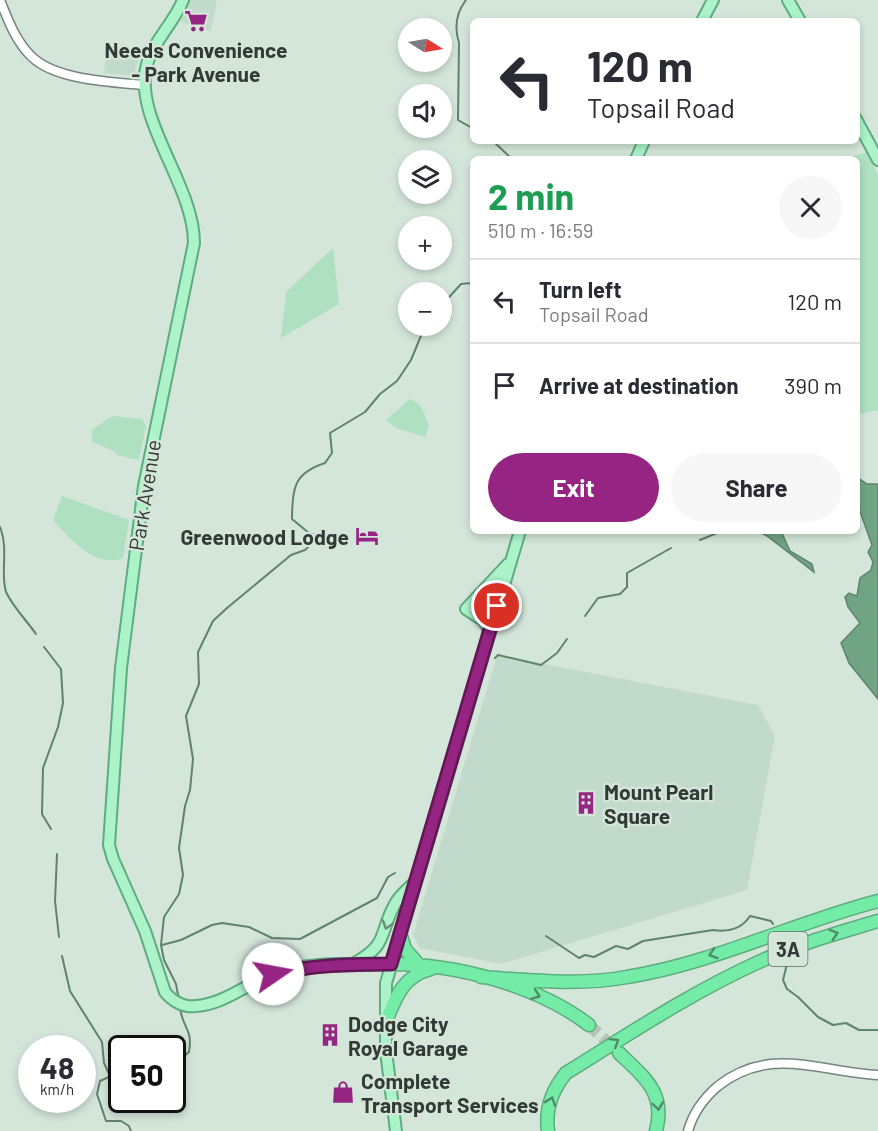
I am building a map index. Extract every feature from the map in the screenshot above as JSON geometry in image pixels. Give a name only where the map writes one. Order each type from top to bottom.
[{"type":"highway","name":"3A","points":[[481,977],[572,982],[626,978],[680,965],[769,937],[810,920],[878,901]]},
{"type":"highway","name":"3A","points":[[548,1131],[548,1109],[557,1086],[566,1073],[703,990],[792,948],[878,921]]},
{"type":"highway","points":[[400,933],[405,949],[419,965]]},
{"type":"highway","points":[[391,964],[438,967],[481,977],[559,1004],[589,1025]]},
{"type":"highway","points":[[385,1024],[404,984],[423,971],[438,967]]},
{"type":"highway","points":[[620,1053],[654,1091],[659,1103],[656,1131]]},
{"type":"main road","name":"Park Avenue","points":[[183,0],[176,17],[150,56],[143,85],[150,111],[193,220],[194,243],[144,486],[121,668],[108,838],[113,859],[145,931],[165,992],[171,1000],[189,1007],[200,1006],[226,997],[273,974],[301,968],[353,964]]},
{"type":"main road","points":[[703,18],[712,0]]},
{"type":"main road","points":[[788,0],[798,18]]},
{"type":"main road","points":[[860,126],[878,160]]},
{"type":"main road","points":[[396,1131],[385,1024],[386,983],[519,534]]},
{"type":"main road","points":[[490,631],[483,620],[466,609],[488,588],[504,566],[510,563]]},
{"type":"main road","points":[[353,964],[374,951],[382,940],[395,903],[416,881]]},
{"type":"main road","points":[[353,964],[391,964]]},
{"type":"main road","points":[[353,964],[369,967],[386,983]]},
{"type":"street","points":[[0,0],[18,40],[33,58],[67,74],[143,85]]},
{"type":"street","points":[[688,1131],[698,1107],[711,1092],[730,1077],[748,1068],[773,1063],[798,1063],[878,1075]]},
{"type":"shaded area","points":[[188,0],[217,0],[211,31],[181,22]]},
{"type":"shaded area","points":[[108,42],[141,53],[133,76],[104,73]]},
{"type":"shaded area","points":[[867,152],[878,175],[878,410],[860,413],[860,156],[853,156]]},
{"type":"shaded area","points":[[333,248],[339,304],[281,338],[286,292]]},
{"type":"shaded area","points":[[410,399],[420,405],[429,425],[425,437],[396,428],[386,420]]},
{"type":"shaded area","points":[[112,416],[142,419],[146,426],[139,460],[116,455],[116,452],[92,442],[92,430]]},
{"type":"shaded area","points":[[860,479],[867,484],[878,484],[878,699],[849,663],[841,643],[860,623],[848,607],[845,597],[849,593],[857,596],[860,578],[871,570],[873,562],[868,552],[872,545],[860,511]]},
{"type":"shaded area","points":[[62,496],[129,520],[123,558],[112,560],[93,556],[67,535],[53,520]]},
{"type":"shaded area","points":[[763,534],[782,534],[790,551],[812,564],[814,572]]},
{"type":"shaded area","name":"Mount Pearl Square","points":[[497,655],[758,705],[775,736],[747,890],[501,964],[420,948],[413,935]]},
{"type":"waterway","points":[[466,0],[458,15],[456,26],[459,43],[458,120],[470,127]]},
{"type":"waterway","points":[[496,144],[509,156]]},
{"type":"waterway","points":[[452,294],[461,284],[470,283]]},
{"type":"waterway","points":[[179,1000],[176,984],[164,960],[161,945],[164,917],[179,894],[183,875],[179,848],[185,806],[190,790],[193,759],[186,716],[199,684],[198,652],[213,621],[291,555],[305,550],[315,541],[315,535],[292,519],[294,490],[297,483],[307,472],[325,463],[332,453],[330,433],[365,412],[380,394],[397,381],[411,360],[421,336]]},
{"type":"waterway","points":[[0,527],[4,544],[6,592],[36,634]]},
{"type":"waterway","points":[[700,540],[715,534]]},
{"type":"waterway","points":[[585,616],[598,598],[620,594],[627,587],[627,573],[671,548]]},
{"type":"waterway","points":[[495,658],[498,655],[541,665],[557,653],[567,639]]},
{"type":"waterway","points":[[44,647],[61,669],[63,703],[58,727],[43,768],[42,814],[51,829]]},
{"type":"waterway","points":[[57,854],[55,901],[59,937]]},
{"type":"waterway","points":[[162,945],[181,940],[212,925],[222,923],[249,927],[272,938],[300,939],[377,898],[388,877],[395,873]]},
{"type":"waterway","points":[[546,936],[579,958],[585,955],[594,957],[616,946],[628,949],[643,941],[733,929],[750,916],[771,921],[773,924]]},
{"type":"waterway","points":[[62,956],[70,991],[102,1042],[104,1063],[108,1072]]},
{"type":"waterway","points":[[787,964],[783,980],[787,989],[818,1017],[833,1025],[846,1023],[859,1030],[878,1030]]},
{"type":"waterway","points":[[180,1008],[190,1038],[189,1052],[186,1055]]},
{"type":"waterway","points":[[108,1077],[100,1081],[97,1094],[106,1121],[121,1121],[129,1126],[131,1131]]},
{"type":"tunnel","points":[[589,1025],[617,1051]]},
{"type":"place","name":"Needs Convenience - Park Avenue","points":[[196,21]]},
{"type":"place","name":"Greenwood Lodge","points":[[367,536]]},
{"type":"place","name":"Mount Pearl Square","points":[[586,803]]},
{"type":"place","name":"Dodge City Royal Garage","points":[[330,1035]]},
{"type":"place","name":"Complete Transport Services","points":[[343,1092]]},
{"type":"route","points":[[273,974],[301,968],[391,964],[497,606]]}]
